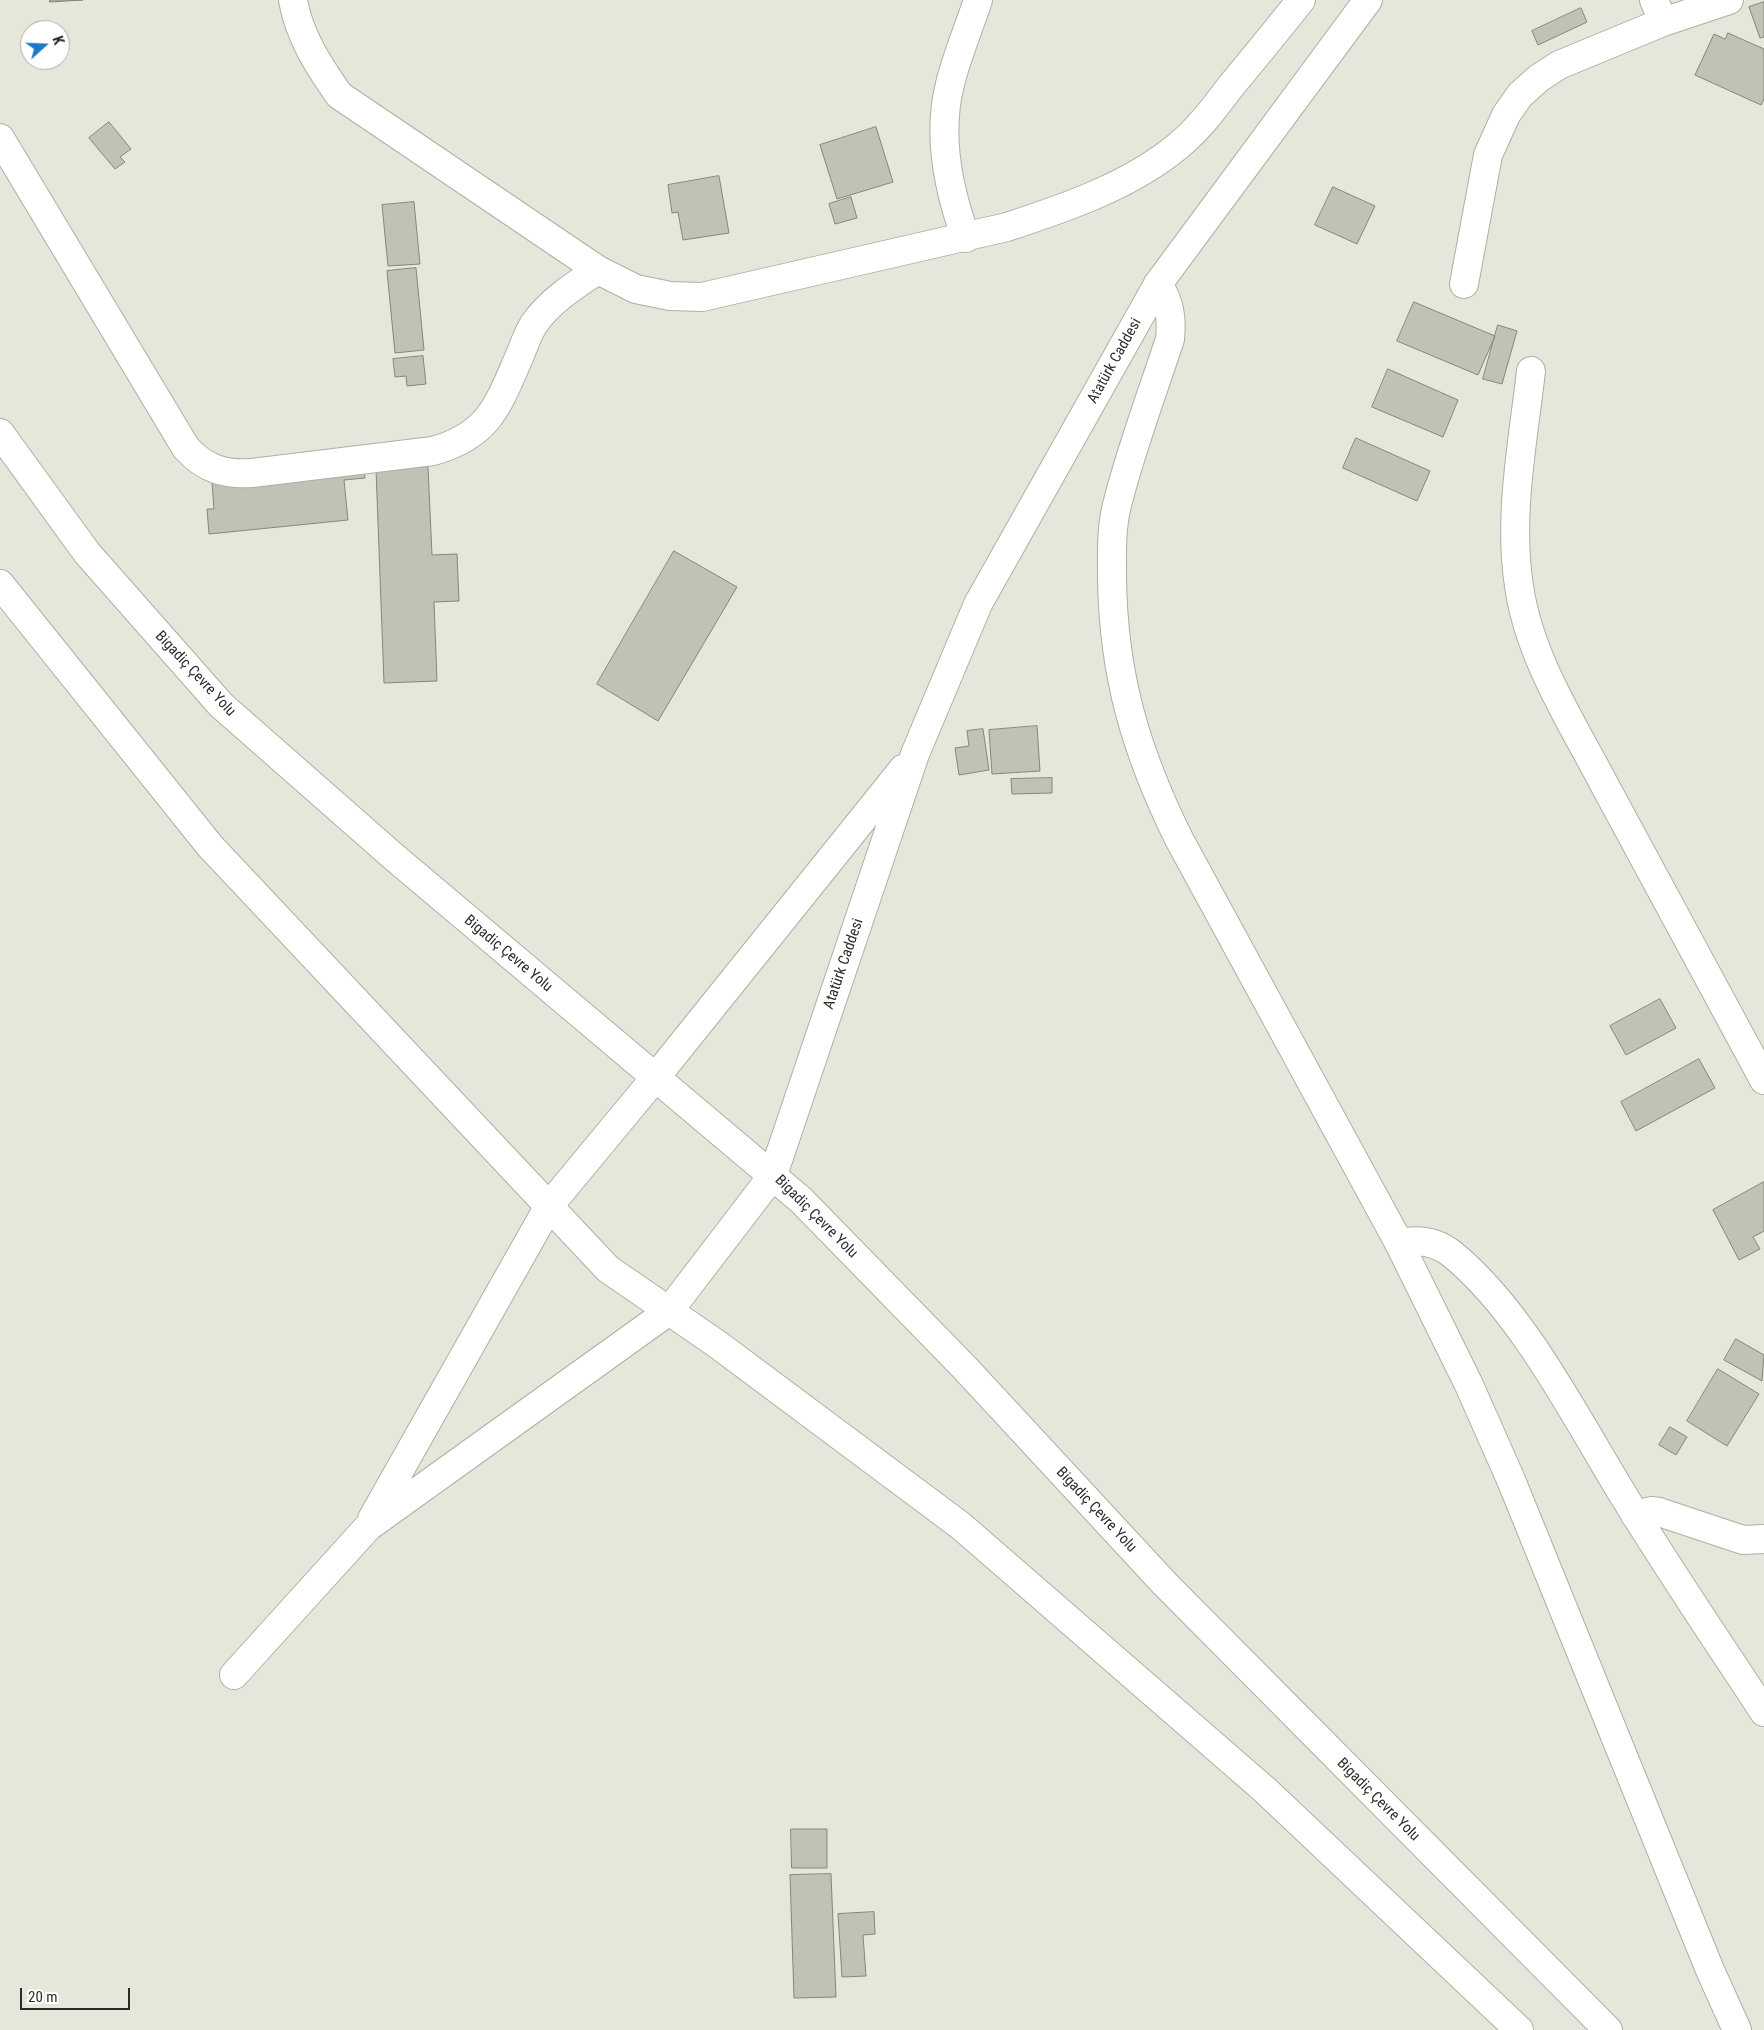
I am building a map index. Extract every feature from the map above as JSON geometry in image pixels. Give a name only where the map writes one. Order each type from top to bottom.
[{"type":"main road","points":[[293,0],[304,38],[320,68],[340,95],[598,270],[636,289],[670,296],[702,297],[966,238],[1054,212],[1121,182],[1178,146],[1202,123],[1301,0]]},
{"type":"main road","points":[[966,238],[955,207],[948,175],[945,145],[946,115],[950,84],[978,0]]},
{"type":"main road","name":"Atatürk Caddesi","points":[[368,1527],[669,1311],[773,1174],[915,754],[978,604],[1158,284],[1368,0]]},
{"type":"main road","points":[[1464,284],[1488,155],[1506,115],[1520,95],[1539,78],[1559,65],[1658,11],[1729,0]]},
{"type":"main road","points":[[0,138],[186,448],[200,461],[217,470],[234,474],[433,451],[453,445],[472,434],[488,420],[500,401],[533,325],[555,301],[598,270]]},
{"type":"main road","points":[[1158,284],[1168,302],[1171,314],[1170,339],[1116,507],[1112,555],[1113,614],[1126,702],[1139,749],[1157,795],[1179,839],[1399,1243],[1469,1386],[1511,1480],[1710,1970],[1737,2030]]},
{"type":"main road","points":[[1531,371],[1514,528],[1519,588],[1536,650],[1558,696],[1655,881],[1764,1080]]},
{"type":"main road","name":"Bigadiç Çevre Yolu","points":[[0,433],[87,553],[220,705],[394,857],[655,1078],[773,1174],[801,1200],[964,1368],[1165,1584],[1608,2030]]},
{"type":"main road","points":[[0,584],[210,846],[608,1269],[717,1344],[961,1526],[1265,1790],[1519,2030]]},
{"type":"main road","name":"Atatürk Caddesi","points":[[368,1527],[549,1206],[655,1078],[915,754]]},
{"type":"main road","points":[[1399,1243],[1422,1241],[1438,1244],[1452,1254],[1488,1288],[1528,1339],[1635,1515],[1764,1712]]},
{"type":"main road","points":[[1635,1515],[1643,1512],[1659,1512],[1743,1540],[1764,1539]]},
{"type":"main road","points":[[234,1675],[368,1527]]},
{"type":"building","points":[[50,0],[83,0],[50,2]]},
{"type":"building","points":[[1764,2],[1764,37],[1760,38],[1749,7]]},
{"type":"building","points":[[1581,8],[1587,22],[1538,45],[1532,31]]},
{"type":"building","points":[[1728,33],[1764,49],[1764,99],[1761,105],[1695,75],[1714,34],[1725,39]]},
{"type":"building","points":[[109,122],[131,149],[120,157],[125,162],[115,169],[89,138]]},
{"type":"building","points":[[876,127],[893,182],[837,199],[820,145]]},
{"type":"building","points":[[719,176],[729,233],[683,240],[678,212],[672,213],[668,185]]},
{"type":"building","points":[[1333,187],[1375,206],[1357,244],[1315,225]]},
{"type":"building","points":[[851,197],[857,218],[835,224],[829,204]]},
{"type":"building","points":[[414,202],[420,264],[388,266],[382,205]]},
{"type":"building","points":[[416,268],[424,350],[395,353],[387,271]]},
{"type":"building","points":[[1414,302],[1495,336],[1478,375],[1397,341]]},
{"type":"building","points":[[1498,325],[1517,331],[1502,384],[1483,379]]},
{"type":"building","points":[[423,356],[426,384],[407,386],[406,376],[395,377],[393,359]]},
{"type":"building","points":[[1388,369],[1458,400],[1443,437],[1372,407]]},
{"type":"building","points":[[1356,438],[1430,471],[1417,501],[1343,468]]},
{"type":"building","points":[[428,467],[432,555],[457,554],[459,601],[434,602],[437,681],[384,683],[376,469]]},
{"type":"building","points":[[364,469],[365,478],[344,480],[348,520],[209,534],[207,509],[214,509],[212,483]]},
{"type":"building","points":[[674,551],[737,587],[658,721],[597,684]]},
{"type":"building","points":[[1037,726],[1040,771],[992,774],[989,730]]},
{"type":"building","points":[[983,729],[989,770],[959,775],[955,748],[969,746],[967,731]]},
{"type":"building","points":[[1052,778],[1052,793],[1012,794],[1011,779]]},
{"type":"building","points":[[1660,999],[1676,1028],[1626,1055],[1610,1026]]},
{"type":"building","points":[[1699,1059],[1715,1088],[1636,1131],[1621,1102]]},
{"type":"building","points":[[1764,1182],[1764,1231],[1753,1237],[1760,1249],[1739,1260],[1713,1210]]},
{"type":"building","points":[[1736,1339],[1764,1355],[1762,1381],[1724,1360]]},
{"type":"building","points":[[1718,1369],[1759,1394],[1727,1446],[1687,1421]]},
{"type":"building","points":[[1670,1427],[1687,1437],[1676,1455],[1659,1445]]},
{"type":"building","points":[[791,1829],[827,1829],[827,1868],[792,1868]]},
{"type":"building","points":[[831,1874],[836,1997],[794,1998],[790,1875]]},
{"type":"building","points":[[874,1912],[875,1934],[863,1935],[866,1976],[842,1977],[838,1914]]}]
